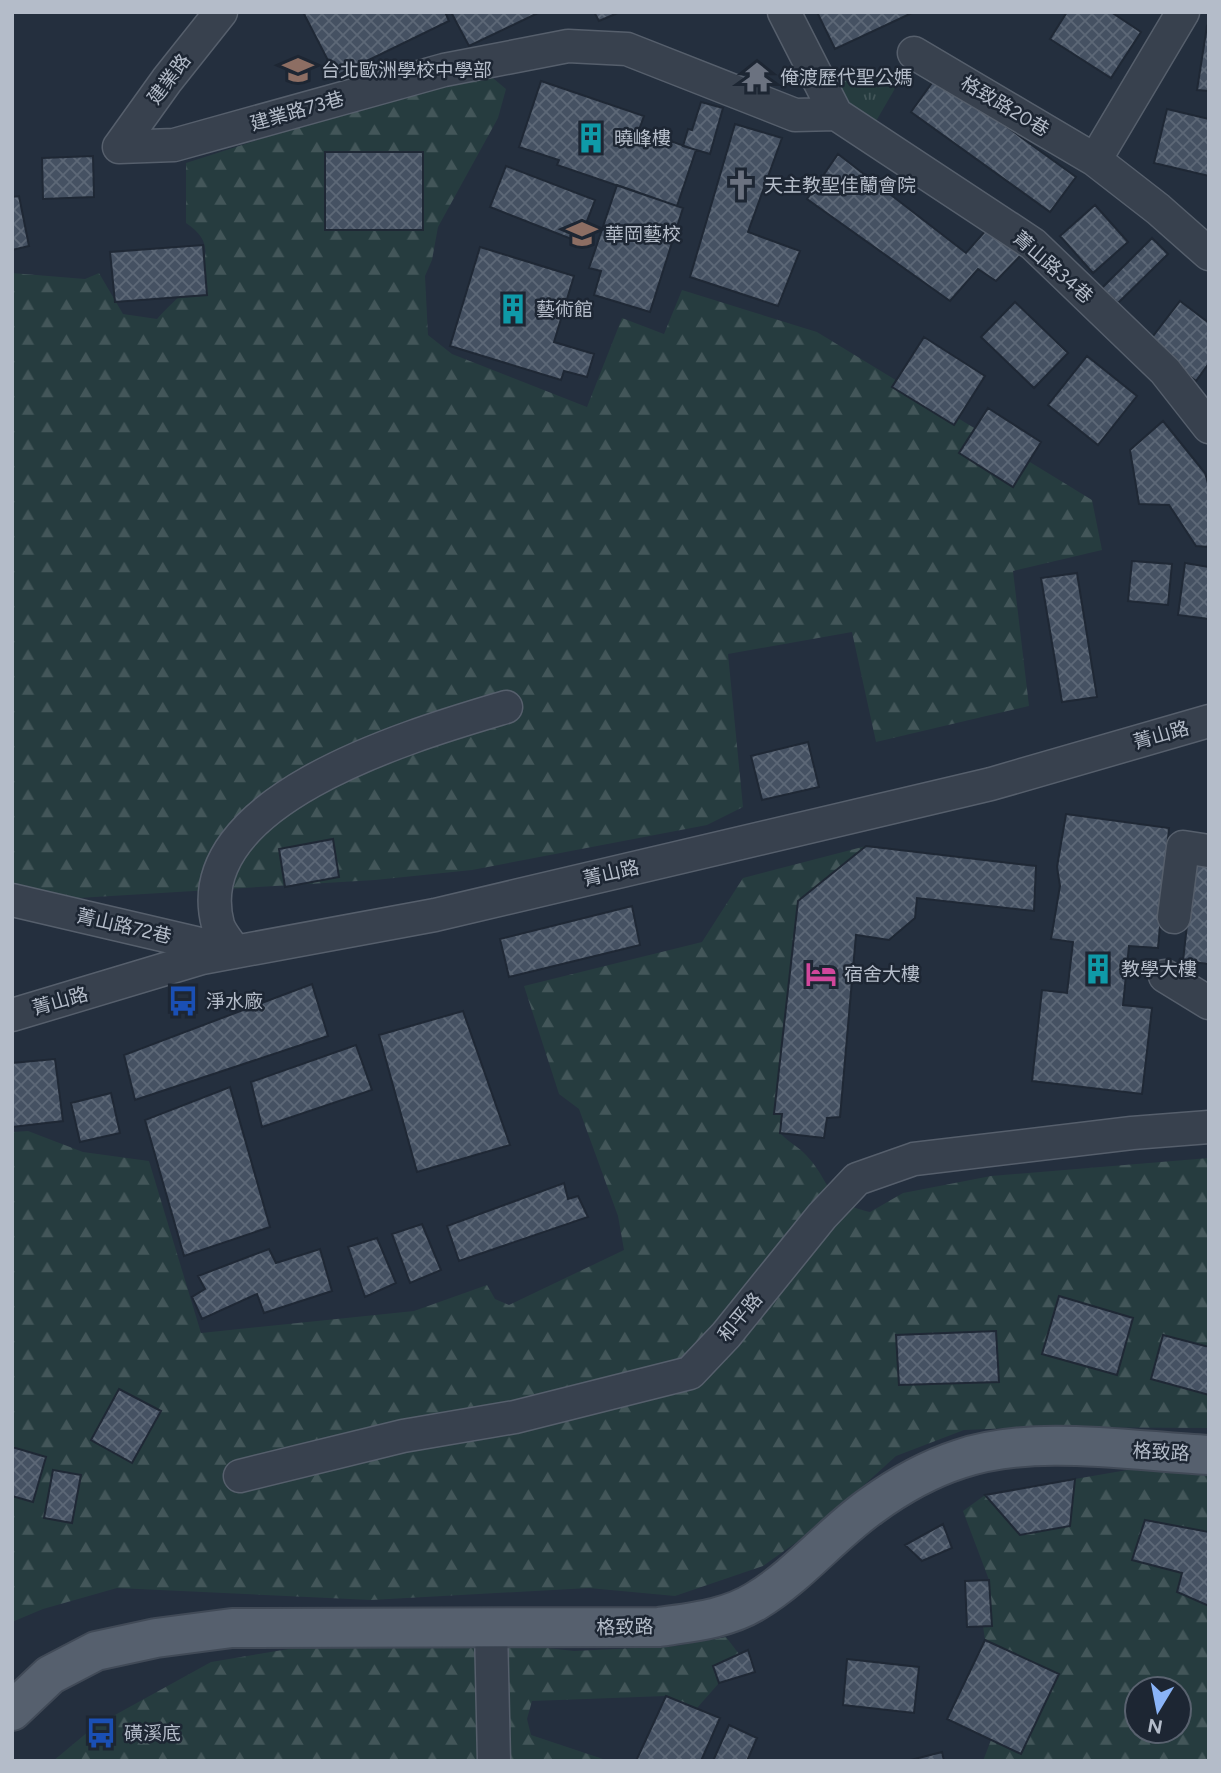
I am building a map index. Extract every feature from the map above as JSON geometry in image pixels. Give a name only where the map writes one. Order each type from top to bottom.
[{"type":"main road","name":"格致路","points":[[12,1711],[50,1675],[96,1651],[156,1638],[232,1628],[659,1627],[717,1619],[755,1602],[795,1574],[870,1506],[920,1476],[959,1459],[1000,1449],[1045,1446],[1209,1455]]},
{"type":"street","name":"建業路","points":[[119,147],[221,12]]},
{"type":"street","points":[[784,12],[836,114]]},
{"type":"street","points":[[1095,160],[1183,12]]},
{"type":"street","name":"建業路73巷","points":[[119,147],[174,145],[444,70],[568,46],[627,49],[795,115],[836,114]]},
{"type":"street","name":"格致路20巷","points":[[914,52],[1095,160],[1158,209],[1209,254]]},
{"type":"street","name":"菁山路34巷","points":[[836,114],[1033,244],[1165,371],[1209,427]]},
{"type":"street","points":[[235,952],[218,927],[214,887],[234,844],[261,814],[289,793],[363,756],[506,707]]},
{"type":"street","name":"菁山路","points":[[12,1015],[202,958],[435,915],[991,784],[1209,721]]},
{"type":"street","points":[[1174,917],[1183,847],[1209,851]]},
{"type":"street","name":"菁山路72巷","points":[[12,900],[235,952]]},
{"type":"street","points":[[1165,976],[1209,1003]]},
{"type":"street","name":"和平路","points":[[240,1476],[403,1436],[515,1417],[690,1373],[726,1335],[822,1216],[857,1180],[914,1159],[1132,1133],[1209,1127]]},
{"type":"street","points":[[491,1628],[494,1761]]},
{"type":"green space","points":[[481,68],[506,89],[498,118],[438,227],[432,260],[425,276],[428,335],[452,354],[587,407],[622,318],[664,334],[682,290],[817,332],[1092,500],[1102,550],[1013,571],[1029,706],[876,742],[852,632],[728,654],[743,807],[707,825],[472,870],[375,880],[12,902],[12,273],[85,279],[99,273],[123,314],[157,319],[189,285],[204,260],[205,247],[200,235],[186,223],[186,163]]},
{"type":"green space","points":[[904,73],[872,128],[828,83]]},
{"type":"green space","points":[[866,846],[798,901],[774,1113],[782,1114],[781,1134],[815,1165],[836,1197],[855,1208],[870,1212],[903,1193],[991,1176],[1209,1158],[1209,1428],[1037,1427],[964,1430],[896,1456],[818,1527],[763,1566],[675,1596],[589,1588],[371,1600],[117,1588],[43,1609],[12,1622],[12,1132],[28,1131],[83,1152],[149,1161],[201,1333],[414,1311],[487,1285],[495,1299],[509,1305],[624,1250],[618,1216],[579,1109],[559,1094],[524,986],[702,942],[743,878]]},
{"type":"green space","points":[[1133,1469],[1209,1474],[1209,1761],[983,1761],[991,1740],[1021,1754],[1059,1675],[985,1640],[983,1626],[992,1625],[989,1580],[963,1511],[985,1495],[1020,1535],[1069,1526],[1075,1479]]},
{"type":"green space","points":[[726,1637],[739,1654],[713,1666],[719,1683],[697,1708],[666,1696],[532,1701],[527,1719],[531,1735],[609,1761],[53,1761],[95,1726],[211,1662],[307,1646],[461,1638],[574,1651],[676,1646]]},
{"type":"building","points":[[303,12],[445,12],[449,21],[336,76]]},
{"type":"building","points":[[451,12],[540,12],[469,46]]},
{"type":"building","points":[[594,12],[620,12],[599,21]]},
{"type":"building","points":[[817,12],[914,12],[835,49]]},
{"type":"building","points":[[1067,12],[1111,12],[1141,32],[1111,78],[1050,39]]},
{"type":"building","points":[[1207,26],[1209,27],[1209,91],[1197,90]]},
{"type":"building","points":[[937,76],[1076,177],[1050,212],[911,112]]},
{"type":"building","name":"曉峰樓","points":[[541,81],[644,116],[639,130],[696,150],[677,206],[557,165],[559,160],[519,147]]},
{"type":"building","points":[[701,102],[723,108],[710,154],[683,146],[688,129],[692,130]]},
{"type":"building","points":[[1167,109],[1209,119],[1209,176],[1154,163]]},
{"type":"building","name":"天主教聖佳蘭會院","points":[[735,124],[782,138],[748,232],[800,251],[778,306],[690,277]]},
{"type":"building","points":[[325,152],[423,152],[423,230],[325,230]]},
{"type":"building","points":[[838,154],[966,253],[987,229],[1021,255],[996,281],[978,269],[950,301],[807,199]]},
{"type":"building","points":[[93,156],[94,197],[43,199],[42,158]]},
{"type":"building","points":[[506,166],[595,200],[579,242],[490,207]]},
{"type":"building","points":[[617,185],[683,208],[650,312],[594,295],[601,271],[589,268]]},
{"type":"building","points":[[19,196],[29,246],[12,250],[12,197]]},
{"type":"building","points":[[1095,205],[1128,242],[1093,273],[1060,236]]},
{"type":"building","points":[[1152,238],[1168,254],[1118,303],[1102,288]]},
{"type":"building","points":[[203,245],[207,295],[115,302],[110,252]]},
{"type":"building","name":"藝術館","points":[[480,247],[574,276],[554,342],[594,354],[587,377],[564,371],[561,380],[450,346]]},
{"type":"building","points":[[1180,301],[1209,323],[1209,363],[1196,381],[1147,344]]},
{"type":"building","points":[[1015,302],[1068,353],[1034,388],[981,337]]},
{"type":"building","points":[[924,337],[985,376],[954,425],[892,387]]},
{"type":"building","points":[[1087,356],[1137,396],[1098,445],[1048,405]]},
{"type":"building","points":[[988,408],[1041,442],[1013,487],[959,453]]},
{"type":"building","points":[[1163,421],[1205,473],[1209,487],[1209,547],[1196,546],[1169,505],[1139,504],[1130,450]]},
{"type":"building","points":[[1132,561],[1172,564],[1168,605],[1128,601]]},
{"type":"building","points":[[1185,563],[1209,567],[1209,619],[1178,615]]},
{"type":"building","points":[[1077,573],[1097,697],[1062,702],[1041,578]]},
{"type":"building","points":[[808,742],[819,787],[762,800],[751,756]]},
{"type":"building","name":"教學大樓","points":[[1066,814],[1169,828],[1158,948],[1129,946],[1123,1005],[1152,1008],[1142,1094],[1032,1081],[1042,990],[1067,993],[1073,942],[1051,939],[1060,886],[1057,867]]},
{"type":"building","points":[[333,839],[339,877],[285,887],[279,849]]},
{"type":"building","name":"宿舍大樓","points":[[866,846],[1036,866],[1034,911],[917,898],[915,918],[889,940],[856,935],[840,1117],[827,1118],[824,1138],[780,1133],[782,1114],[774,1114],[798,901]]},
{"type":"building","points":[[1194,862],[1209,864],[1209,964],[1183,961]]},
{"type":"building","points":[[632,906],[640,945],[509,977],[500,939]]},
{"type":"building","points":[[312,984],[328,1036],[135,1100],[124,1055]]},
{"type":"building","points":[[463,1011],[510,1145],[417,1172],[379,1035]]},
{"type":"building","points":[[356,1045],[372,1090],[262,1127],[251,1082]]},
{"type":"building","points":[[55,1059],[63,1121],[12,1127],[12,1063]]},
{"type":"building","points":[[230,1087],[270,1227],[184,1256],[145,1120]]},
{"type":"building","points":[[111,1093],[120,1133],[80,1142],[71,1103]]},
{"type":"building","points":[[564,1183],[568,1199],[578,1196],[588,1217],[459,1261],[447,1226]]},
{"type":"building","points":[[422,1224],[441,1270],[410,1283],[392,1234]]},
{"type":"building","points":[[377,1238],[396,1283],[365,1297],[348,1247]]},
{"type":"building","points":[[269,1249],[276,1263],[320,1249],[332,1291],[264,1313],[257,1294],[202,1319],[192,1297],[205,1289],[198,1276]]},
{"type":"building","points":[[1059,1296],[1133,1318],[1117,1375],[1042,1354]]},
{"type":"building","points":[[996,1331],[999,1382],[899,1385],[896,1335]]},
{"type":"building","points":[[1163,1335],[1209,1347],[1209,1395],[1151,1379]]},
{"type":"building","points":[[119,1389],[161,1411],[132,1463],[91,1440]]},
{"type":"building","points":[[12,1447],[46,1457],[33,1502],[12,1496]]},
{"type":"building","points":[[53,1470],[81,1475],[72,1523],[44,1518]]},
{"type":"building","points":[[1075,1479],[1070,1526],[1020,1535],[985,1495]]},
{"type":"building","points":[[1145,1520],[1209,1532],[1209,1606],[1177,1592],[1182,1573],[1132,1560]]},
{"type":"building","points":[[943,1524],[952,1548],[922,1561],[905,1545]]},
{"type":"building","points":[[989,1580],[992,1626],[967,1627],[965,1581]]},
{"type":"building","points":[[985,1640],[1059,1674],[1021,1754],[947,1719]]},
{"type":"building","points":[[748,1650],[755,1672],[719,1683],[713,1666]]},
{"type":"building","points":[[847,1659],[919,1667],[914,1713],[843,1705]]},
{"type":"building","points":[[666,1696],[720,1718],[701,1761],[636,1761]]},
{"type":"building","points":[[729,1725],[757,1738],[747,1761],[713,1761]]},
{"type":"building","points":[[942,1752],[944,1761],[907,1761]]},
{"type":"place","name":"台北歐洲學校中學部","points":[[298,70]]},
{"type":"place","name":"俺渡歷代聖公媽","points":[[757,77]]},
{"type":"place","name":"曉峰樓","points":[[591,138]]},
{"type":"place","name":"天主教聖佳蘭會院","points":[[741,185]]},
{"type":"place","name":"華岡藝校","points":[[582,234]]},
{"type":"place","name":"藝術館","points":[[513,309]]},
{"type":"place","name":"教學大樓","points":[[1098,969]]},
{"type":"place","name":"宿舍大樓","points":[[821,974]]},
{"type":"place","name":"淨水廠","points":[[183,1001]]},
{"type":"place","name":"磺溪底","points":[[101,1733]]}]
